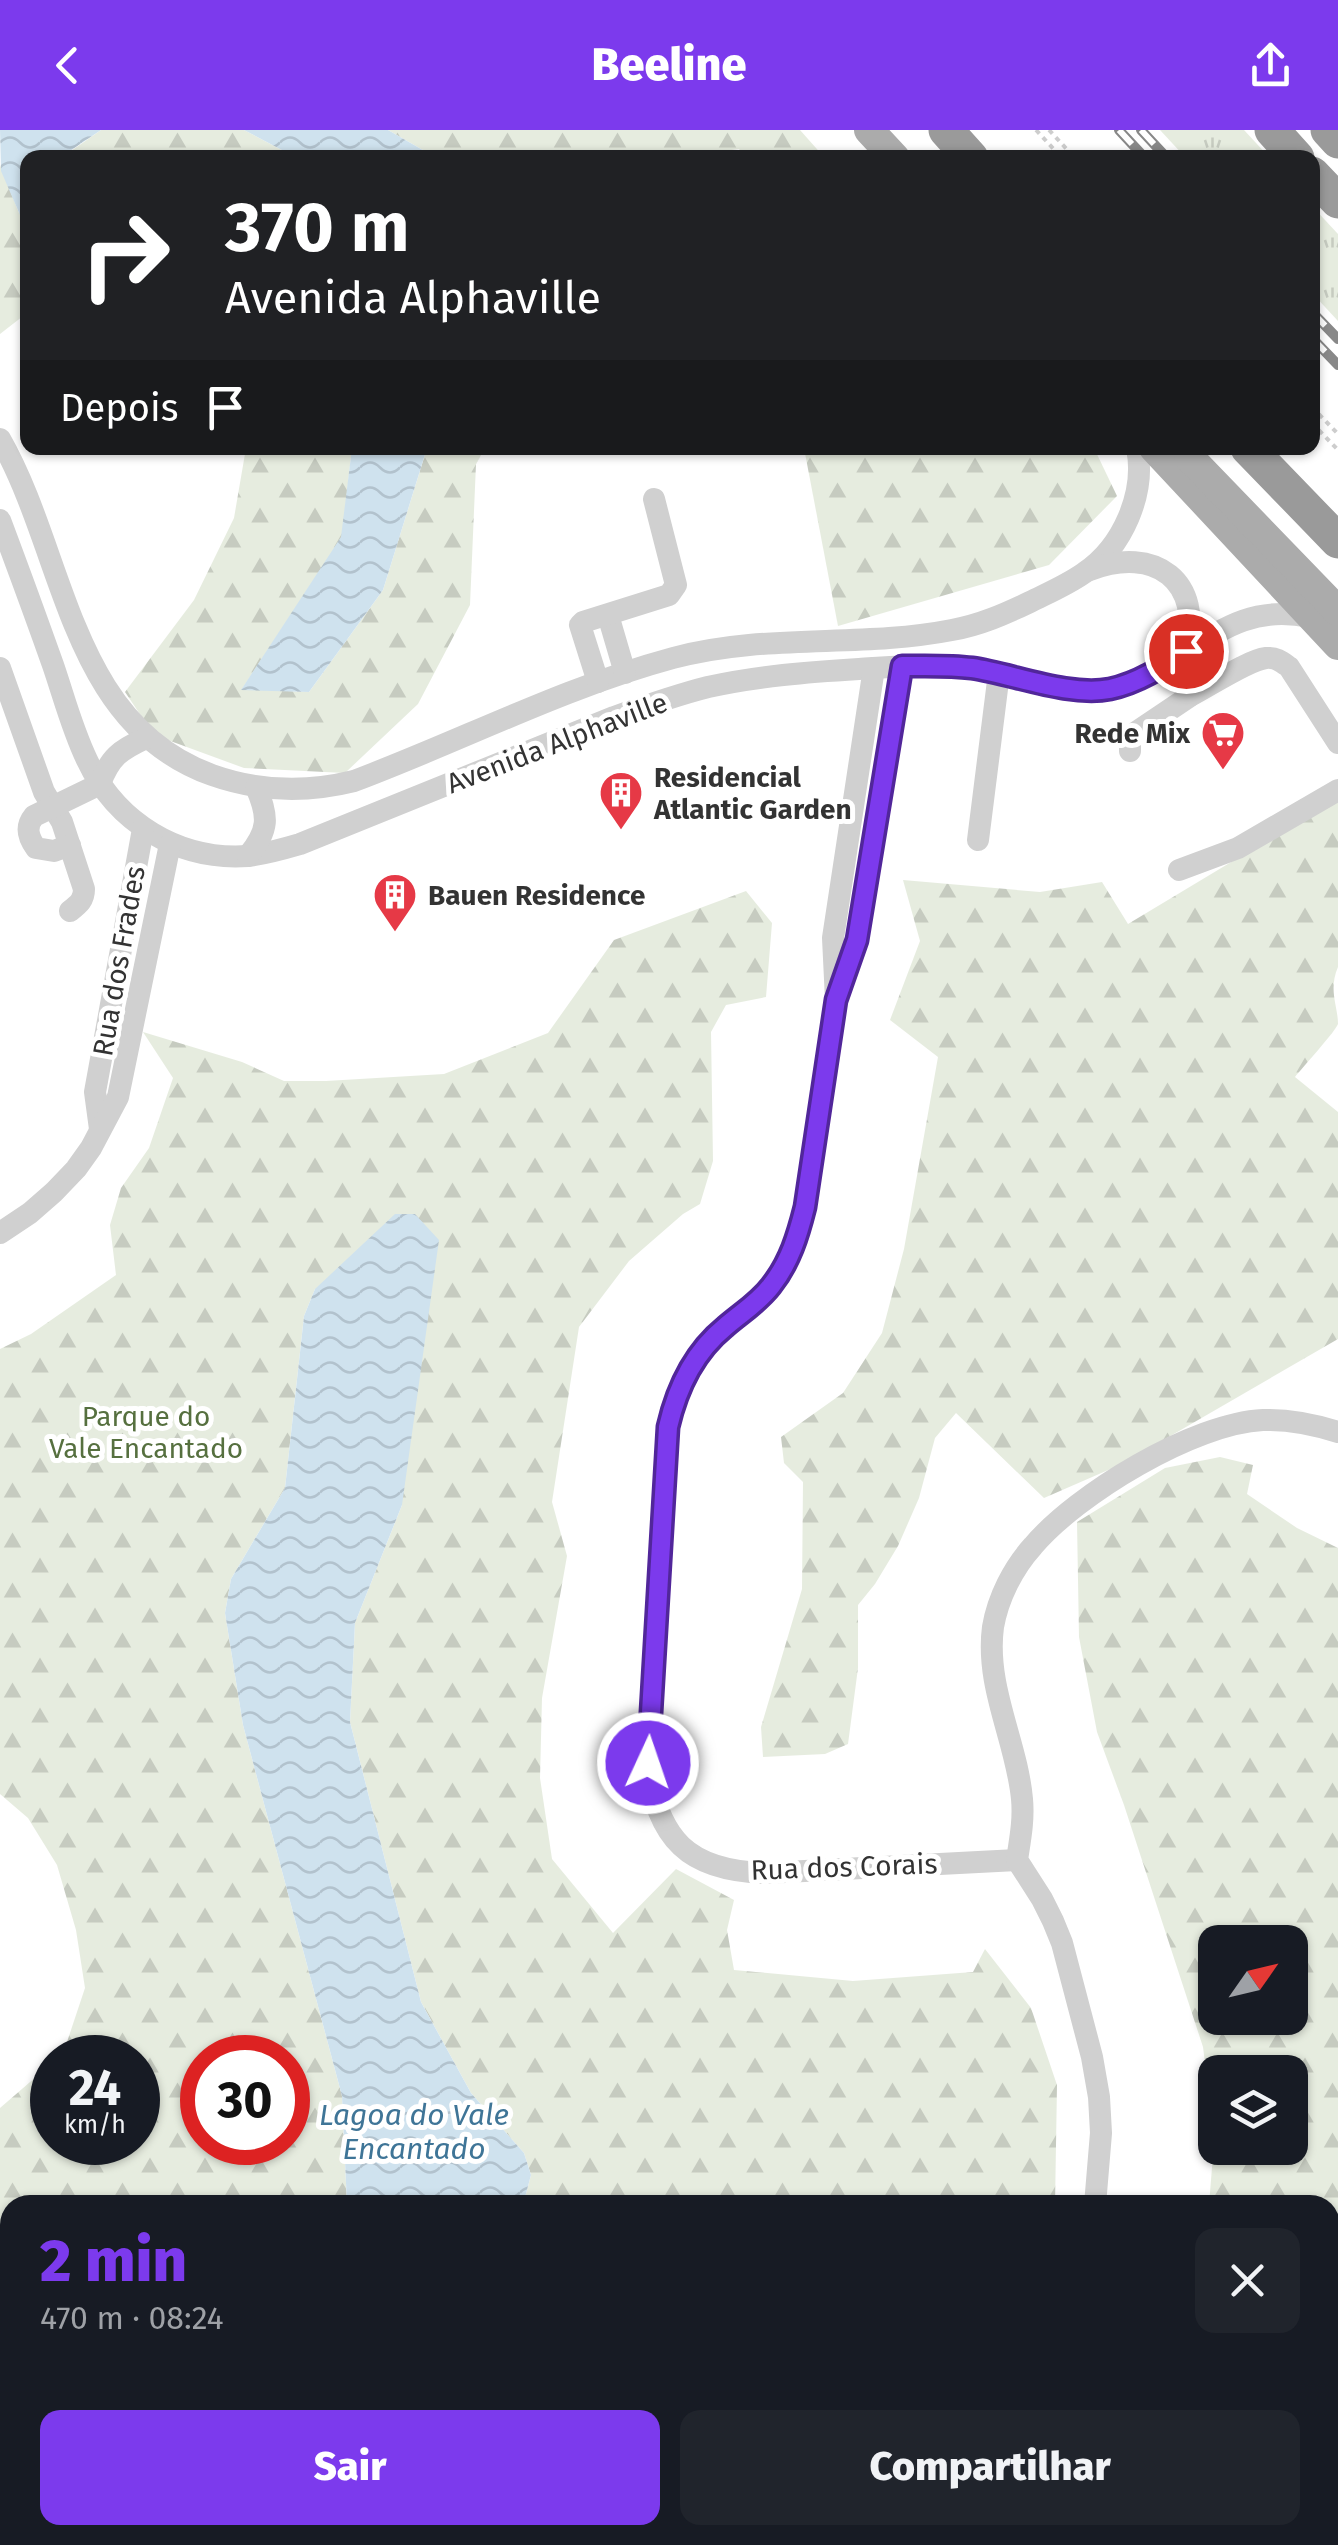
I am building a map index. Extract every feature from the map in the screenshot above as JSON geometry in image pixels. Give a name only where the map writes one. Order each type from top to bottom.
[{"type":"highway","points":[[946,130],[964,150]]},
{"type":"highway","points":[[1272,130],[1290,150]]},
{"type":"highway","points":[[1328,130],[1338,140]]},
{"type":"highway","points":[[1320,183],[1338,202]]},
{"type":"highway","points":[[1255,455],[1338,541]]},
{"type":"main road","points":[[869,130],[888,150]]},
{"type":"main road","points":[[1161,455],[1324,614]]},
{"type":"main road","points":[[1186,455],[1324,614],[1338,646]]},
{"type":"street","name":"Avenida Alphaville","points":[[0,439],[22,481],[64,600],[98,675],[126,717],[162,750],[202,771],[256,787],[290,791],[354,781],[551,699],[674,658],[727,646],[952,630],[1011,611],[1086,572],[1114,542],[1133,507],[1139,485],[1139,455]]},
{"type":"street","points":[[598,682],[580,624],[669,596],[676,585],[654,499]]},
{"type":"street","name":"Avenida Alphaville","points":[[0,520],[76,735],[100,784],[143,829],[198,853],[248,856],[300,844],[566,736],[658,701],[710,687],[874,668],[950,666],[1050,685],[1102,690],[1132,682],[1226,627],[1257,616],[1285,612],[1324,614]]},
{"type":"street","points":[[1086,572],[1110,563],[1136,564],[1167,573],[1178,583],[1188,598],[1191,614],[1192,631],[1179,656],[1190,696]]},
{"type":"street","points":[[608,615],[626,673]]},
{"type":"street","points":[[1130,751],[1135,733],[1190,696],[1268,658],[1289,667],[1338,743]]},
{"type":"street","name":"Rua dos Corais","points":[[902,666],[857,940],[836,1000],[798,1235],[773,1284],[754,1306],[713,1338],[686,1372],[674,1399],[668,1427],[648,1748],[652,1791],[660,1817],[674,1837],[707,1864],[728,1870],[766,1873],[1017,1860]]},
{"type":"street","points":[[0,668],[44,792],[62,822],[84,888],[81,902],[70,910]]},
{"type":"street","name":"Rua dos Corais","points":[[836,1000],[833,938],[874,668]]},
{"type":"street","points":[[978,840],[999,673]]},
{"type":"street","points":[[70,845],[54,851],[36,848],[28,830],[29,822],[100,784],[106,766],[118,752],[146,738]]},
{"type":"street","points":[[248,856],[258,843],[266,816],[256,787]]},
{"type":"street","points":[[1178,870],[1238,848],[1280,818],[1338,790]]},
{"type":"street","name":"Rua dos Frades","points":[[0,1233],[54,1192],[91,1148],[100,1128],[106,1094],[107,1028],[143,829]]},
{"type":"street","name":"Rua dos Frades","points":[[106,1094],[131,1033],[170,844]]},
{"type":"street","points":[[843,870],[868,874]]},
{"type":"street","points":[[107,1028],[131,1033]]},
{"type":"street","points":[[1096,2195],[1101,2133],[1092,2057],[1058,1932],[1017,1860],[1022,1798],[992,1658],[994,1626],[1002,1595],[1033,1545],[1058,1521],[1140,1463],[1181,1442],[1260,1420],[1303,1421],[1338,1432]]},
{"type":"path","points":[[1036,130],[1055,150]]},
{"type":"path","points":[[1049,130],[1068,150]]},
{"type":"path","points":[[1320,416],[1338,434]]},
{"type":"path","points":[[1320,431],[1338,450]]},
{"type":"green space","points":[[101,130],[244,130],[282,150],[72,150]]},
{"type":"green space","points":[[388,130],[800,130],[818,150],[739,149],[423,150]]},
{"type":"green space","points":[[1160,130],[1244,130],[1263,150],[1179,150]]},
{"type":"green space","points":[[0,165],[20,212],[20,318],[0,334]]},
{"type":"green space","points":[[1320,215],[1338,234],[1338,321],[1320,302]]},
{"type":"green space","points":[[245,455],[351,455],[342,537],[242,689],[309,692],[383,590],[425,455],[481,455],[476,464],[470,605],[418,704],[345,773],[244,768],[154,735],[125,692],[194,600],[234,518]]},
{"type":"green space","points":[[805,455],[1097,455],[1117,496],[1049,565],[838,626]]},
{"type":"green space","points":[[1338,798],[1338,967],[1334,990],[1338,1024],[1295,1077],[1338,1112],[1338,1339],[1122,1464],[1044,1498],[956,1413],[935,1438],[919,1498],[898,1546],[858,1605],[858,1668],[848,1744],[825,1754],[763,1757],[761,1727],[802,1589],[803,1482],[784,1463],[781,1437],[843,1393],[882,1333],[904,1249],[938,1057],[890,1020],[920,941],[903,880],[1040,892],[1102,882],[1128,924]]},
{"type":"green space","name":"Parque do Vale Encantado","points":[[746,891],[772,923],[766,997],[726,1005],[711,1032],[713,1161],[700,1204],[629,1261],[579,1327],[552,1502],[567,1556],[542,1698],[540,1778],[552,1859],[613,1933],[676,1869],[734,1900],[727,1930],[734,1970],[853,1981],[973,1972],[985,1949],[1031,2008],[1057,2085],[1055,2195],[526,2195],[531,2175],[524,2153],[471,2093],[421,2002],[350,1722],[355,1623],[402,1505],[315,1289],[304,1316],[285,1488],[231,1579],[225,1613],[243,1725],[342,2096],[347,2195],[0,2195],[0,2108],[30,2082],[30,2165],[160,2165],[160,2035],[69,2035],[85,1988],[76,1930],[57,1865],[28,1818],[0,1794],[0,1349],[31,1334],[116,1275],[110,1225],[121,1188],[149,1148],[173,1078],[143,1032],[242,1062],[284,1081],[444,1074],[548,1033],[614,940]]},
{"type":"green space","points":[[1220,1457],[1253,1465],[1247,1494],[1297,1528],[1338,1548],[1338,2195],[1210,2195],[1212,2165],[1308,2165],[1308,2055],[1204,2055],[1199,2035],[1308,2035],[1308,1925],[1198,1925],[1198,2032],[1097,1732],[1079,1637],[1077,1522],[1165,1468]]},
{"type":"water","points":[[0,130],[101,130],[71,150],[20,150],[20,215],[1,171]]},
{"type":"water","points":[[244,130],[388,130],[423,150],[282,150]]},
{"type":"water","points":[[351,455],[425,455],[383,590],[309,692],[241,690],[341,537]]},
{"type":"water","name":"Lagoa do Vale Encantado","points":[[395,1214],[415,1214],[439,1240],[402,1505],[355,1623],[350,1722],[421,2002],[471,2093],[524,2153],[531,2175],[526,2195],[347,2195],[342,2096],[243,1725],[225,1613],[231,1579],[285,1488],[304,1316],[315,1289]]},
{"type":"railway","points":[[1119,130],[1138,150]]},
{"type":"railway","points":[[1141,130],[1160,150]]},
{"type":"railway","points":[[1320,320],[1338,339]]},
{"type":"railway","points":[[1320,346],[1338,365]]},
{"type":"place","name":"Rede Mix","points":[[1223,771]]},
{"type":"place","name":"Residencial Atlantic Garden","points":[[621,831]]},
{"type":"place","name":"Bauen Residence","points":[[395,933]]},
{"type":"route","points":[[648,1763],[668,1427],[674,1399],[686,1372],[704,1347],[754,1306],[773,1284],[798,1235],[836,1000],[857,940],[902,666],[974,668],[1050,685],[1102,690],[1149,674],[1186,651]]}]
